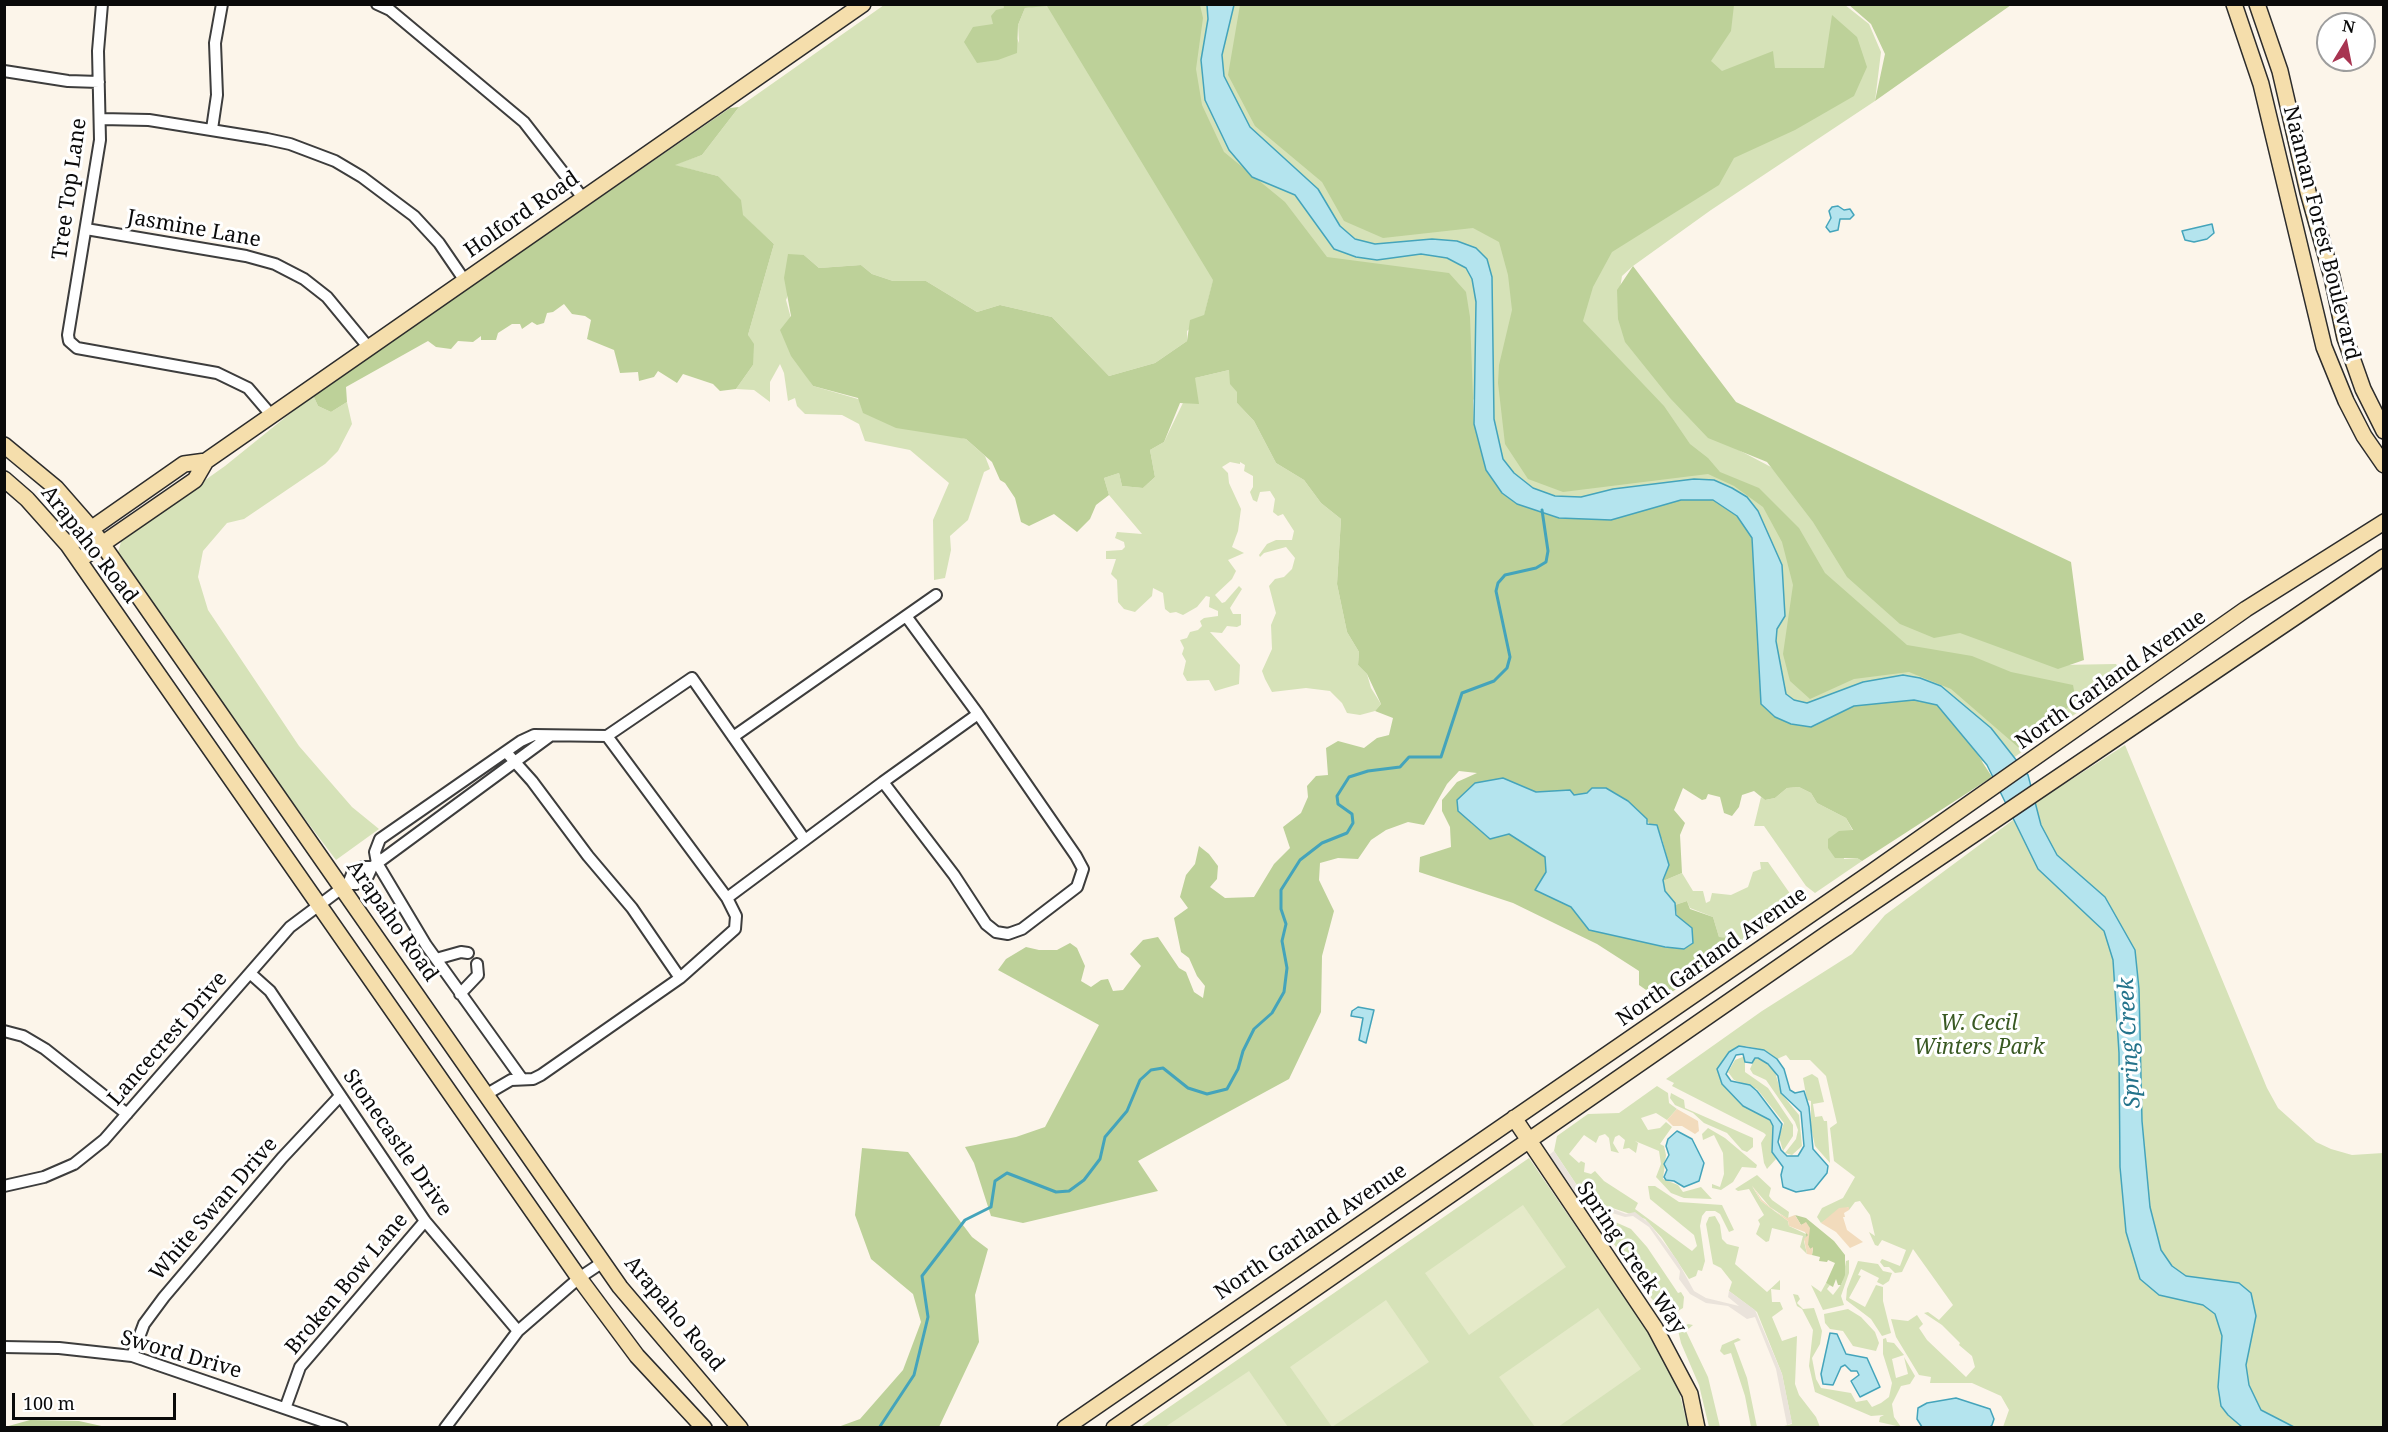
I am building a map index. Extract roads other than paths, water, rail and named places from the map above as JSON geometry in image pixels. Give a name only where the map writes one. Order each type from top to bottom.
[{"type":"main road","name":"Holford Road","points":[[79,561],[195,480],[206,461],[863,4]]},
{"type":"main road","name":"Naaman Forest Boulevard","points":[[2234,4],[2261,84],[2316,317],[2334,373],[2364,436],[2384,465]]},
{"type":"main road","name":"Naaman Forest Boulevard","points":[[2257,4],[2280,71],[2345,338],[2384,431]]},
{"type":"main road","points":[[2309,281],[2332,277]]},
{"type":"main road","name":"Arapaho Road","points":[[4,445],[56,488],[91,528],[603,1262],[659,1335],[698,1376],[740,1428]]},
{"type":"main road","name":"Holford Road","points":[[68,545],[184,464],[206,461]]},
{"type":"main road","name":"Arapaho Road","points":[[4,479],[27,499],[68,545],[579,1278],[637,1356],[704,1428]]},
{"type":"main road","name":"North Garland Avenue","points":[[1065,1428],[1872,872],[2246,609],[2384,522]]},
{"type":"main road","points":[[1114,1428],[2097,749],[2384,557]]},
{"type":"main road","name":"Spring Creek Way","points":[[1514,1118],[1528,1143],[1655,1328],[1690,1394],[1697,1428]]},
{"type":"street","name":"Tree Top Lane","points":[[102,4],[99,31],[101,118],[98,155],[69,341],[77,348],[217,373],[248,388],[272,416]]},
{"type":"street","points":[[212,129],[216,95],[215,42],[222,4]]},
{"type":"street","points":[[377,4],[390,10],[524,122],[583,198]]},
{"type":"street","points":[[4,71],[68,81],[99,82]]},
{"type":"street","points":[[101,118],[150,120],[212,129],[290,144],[335,161],[362,177],[414,216],[439,243],[465,281]]},
{"type":"street","name":"Jasmine Lane","points":[[86,229],[246,256],[275,264],[304,279],[327,297],[369,348]]},
{"type":"street","points":[[733,737],[936,595]]},
{"type":"street","points":[[883,782],[954,875],[986,924],[996,932],[1008,934],[1022,929],[1077,887],[1083,868],[978,714],[906,616]]},
{"type":"street","points":[[522,1079],[460,994],[375,865],[375,852],[380,839],[521,741],[534,735],[607,736],[692,678],[805,840]]},
{"type":"street","points":[[727,898],[978,714]]},
{"type":"street","points":[[375,865],[550,736]]},
{"type":"street","points":[[487,1094],[511,1080],[533,1079],[541,1075],[680,978],[735,929],[736,916],[727,898],[607,736]]},
{"type":"street","points":[[506,752],[632,908],[680,978]]},
{"type":"street","name":"Lancecrest Drive","points":[[4,1186],[44,1176],[74,1164],[104,1140],[290,927],[342,888]]},
{"type":"street","points":[[436,959],[461,952],[468,953]]},
{"type":"street","points":[[460,994],[478,975],[477,964]]},
{"type":"street","name":"Stonecastle Drive","points":[[251,974],[270,991],[425,1221],[518,1331]]},
{"type":"street","points":[[4,1031],[22,1036],[45,1049],[127,1114]]},
{"type":"street","name":"White Swan Drive","points":[[132,1356],[144,1324],[164,1297],[282,1158],[340,1096]]},
{"type":"street","name":"Broken Bow Lane","points":[[286,1406],[300,1367],[425,1221]]},
{"type":"street","points":[[445,1428],[518,1331],[579,1278],[603,1262]]},
{"type":"street","name":"Sword Drive","points":[[4,1347],[59,1347],[132,1356],[286,1406],[342,1428]]},
{"type":"water","name":"Spring Creek","points":[[1207,5],[1234,5],[1222,55],[1224,76],[1250,127],[1318,189],[1340,226],[1355,239],[1375,244],[1432,239],[1457,241],[1476,248],[1487,259],[1492,277],[1494,419],[1503,459],[1514,473],[1533,488],[1555,496],[1581,497],[1613,489],[1694,479],[1714,480],[1732,488],[1747,497],[1758,511],[1782,565],[1785,616],[1777,629],[1776,641],[1786,694],[1794,700],[1807,703],[1863,682],[1903,675],[1920,678],[1941,686],[1991,728],[2028,775],[2041,825],[2057,855],[2105,897],[2135,950],[2139,989],[2142,1121],[2150,1207],[2161,1250],[2172,1266],[2186,1276],[2239,1283],[2251,1293],[2256,1316],[2246,1365],[2249,1385],[2261,1410],[2294,1427],[2242,1427],[2228,1415],[2221,1406],[2218,1387],[2222,1336],[2215,1314],[2203,1305],[2159,1295],[2140,1279],[2126,1232],[2120,1167],[2119,1053],[2113,960],[2104,931],[2038,869],[1987,765],[1937,705],[1914,700],[1854,706],[1811,727],[1791,724],[1775,717],[1761,704],[1752,538],[1737,516],[1713,500],[1681,500],[1611,520],[1559,518],[1517,504],[1502,493],[1486,470],[1474,424],[1476,302],[1472,279],[1466,268],[1447,258],[1421,254],[1377,260],[1356,257],[1334,249],[1295,195],[1252,177],[1229,150],[1205,100],[1201,60],[1208,19]]},
{"type":"water","points":[[1838,206],[1844,210],[1850,209],[1854,215],[1850,219],[1840,219],[1838,230],[1830,232],[1826,227],[1831,218],[1829,211],[1832,207]]},
{"type":"water","points":[[2212,224],[2214,233],[2207,239],[2194,242],[2185,240],[2182,231]]},
{"type":"water","points":[[1503,778],[1536,792],[1570,790],[1574,795],[1587,793],[1592,788],[1606,788],[1628,801],[1647,819],[1647,824],[1657,825],[1669,865],[1663,880],[1665,891],[1675,903],[1676,915],[1692,928],[1693,943],[1684,949],[1665,947],[1589,930],[1571,907],[1535,890],[1546,872],[1545,857],[1509,834],[1490,839],[1458,811],[1457,800],[1475,783]]},
{"type":"water","points":[[1358,1007],[1374,1010],[1366,1043],[1359,1040],[1363,1018],[1351,1016],[1352,1011]]},
{"type":"water","points":[[1739,1046],[1764,1050],[1777,1059],[1784,1069],[1790,1090],[1795,1093],[1804,1091],[1809,1107],[1813,1149],[1828,1166],[1827,1173],[1814,1189],[1796,1192],[1783,1187],[1781,1175],[1783,1167],[1772,1152],[1773,1126],[1770,1120],[1743,1106],[1722,1084],[1717,1069],[1729,1052]],"holes":[[[1743,1054],[1745,1062],[1752,1063],[1755,1058],[1758,1058],[1768,1064],[1778,1076],[1781,1093],[1801,1112],[1804,1146],[1798,1156],[1787,1156],[1781,1150],[1778,1142],[1782,1124],[1757,1091],[1750,1085],[1731,1081],[1726,1074],[1736,1055]]]},
{"type":"water","points":[[1677,1131],[1692,1139],[1704,1163],[1699,1181],[1684,1187],[1664,1177],[1667,1170],[1664,1164],[1669,1155],[1666,1146],[1668,1139]]},
{"type":"water","points":[[1830,1333],[1837,1334],[1846,1354],[1867,1358],[1880,1387],[1860,1397],[1851,1381],[1859,1375],[1857,1371],[1851,1371],[1845,1365],[1841,1367],[1833,1385],[1823,1384],[1821,1374]]},
{"type":"water","points":[[1956,1398],[1990,1409],[1994,1419],[1992,1425],[1989,1428],[1922,1427],[1917,1419],[1918,1408],[1927,1403]]},
{"type":"waterway","points":[[879,1428],[914,1375],[928,1317],[922,1276],[965,1220],[991,1207],[995,1181],[1007,1173],[1056,1192],[1069,1191],[1084,1180],[1100,1159],[1105,1137],[1127,1111],[1140,1080],[1151,1070],[1163,1068],[1188,1088],[1207,1094],[1227,1089],[1238,1069],[1243,1051],[1254,1029],[1272,1013],[1284,992],[1287,968],[1282,941],[1286,924],[1281,909],[1281,890],[1300,860],[1322,843],[1347,833],[1353,823],[1352,814],[1338,804],[1337,796],[1349,777],[1368,771],[1400,767],[1409,757],[1441,757],[1462,693],[1494,681],[1507,668],[1510,657],[1496,591],[1498,583],[1505,575],[1536,568],[1546,562],[1548,551],[1542,510]]},
{"type":"park label","name":"W. Cecil Winters Park","points":[[1979,1036]]}]
